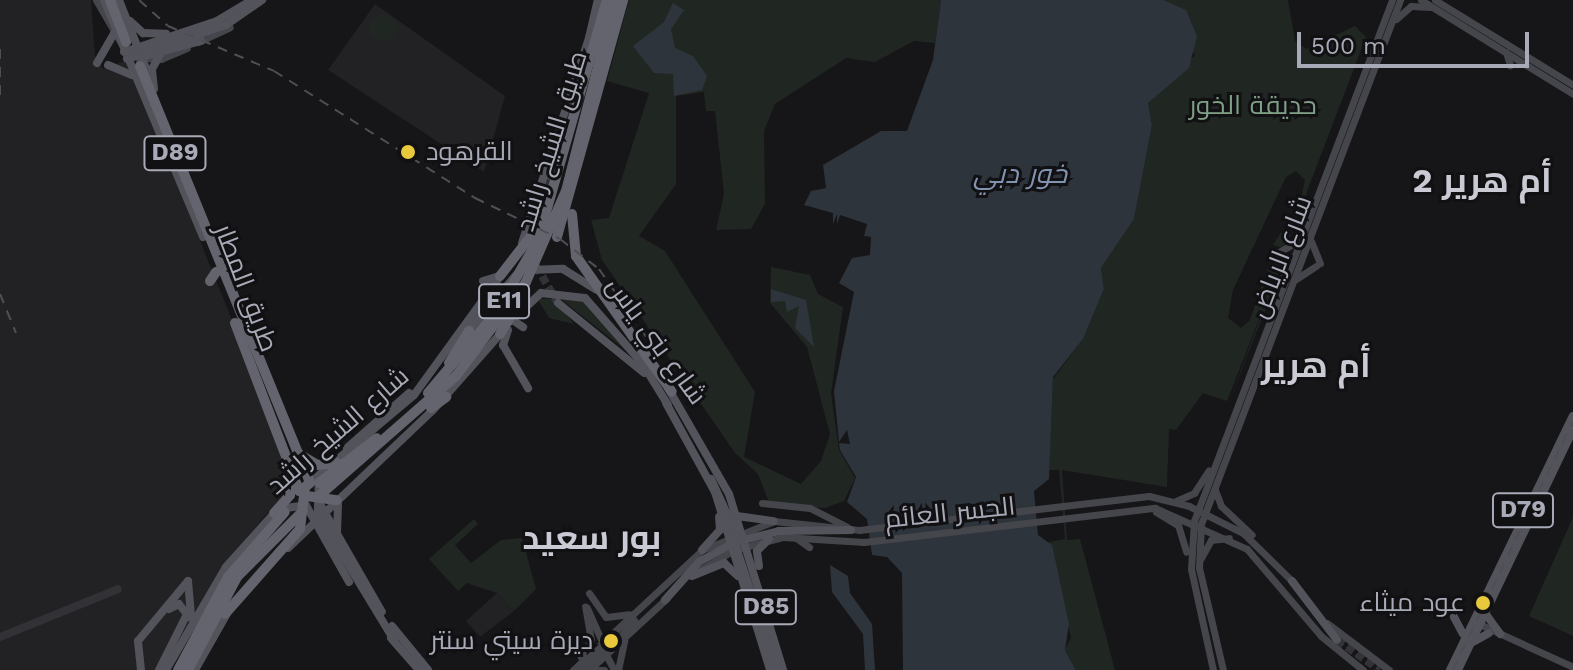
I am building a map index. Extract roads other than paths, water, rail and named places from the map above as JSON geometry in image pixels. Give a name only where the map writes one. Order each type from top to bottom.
[{"type":"highway","name":"طريق المطار","points":[[108,0],[134,54],[252,366]]},
{"type":"highway","points":[[594,57],[599,0]]},
{"type":"highway","name":"طريق الشيخ راشد","points":[[307,487],[425,396],[497,311],[550,208],[594,57],[607,0]]},
{"type":"highway","name":"طريق الشيخ راشد","points":[[313,507],[449,382],[512,304],[553,229],[615,0]]},
{"type":"highway","points":[[623,0],[570,219],[573,249],[672,392]]},
{"type":"highway","points":[[500,334],[558,234],[585,156]]},
{"type":"highway","points":[[553,229],[578,177]]},
{"type":"highway","points":[[500,276],[550,208]]},
{"type":"highway","name":"طريق المطار","points":[[206,238],[213,276],[252,366],[298,452],[307,487]]},
{"type":"highway","points":[[425,396],[465,331]]},
{"type":"highway","points":[[222,611],[288,545],[303,524],[309,503],[275,408],[252,366]]},
{"type":"highway","points":[[404,430],[449,382]]},
{"type":"highway","points":[[313,507],[446,397]]},
{"type":"highway","points":[[287,431],[313,507]]},
{"type":"highway","name":"طريق المطار","points":[[287,431],[286,460],[307,487]]},
{"type":"highway","points":[[298,452],[313,465],[337,463]]},
{"type":"highway","points":[[179,666],[228,577],[291,492],[286,460]]},
{"type":"highway","points":[[313,507],[337,500]]},
{"type":"highway","name":"E11","points":[[179,666],[222,611],[248,564],[313,507]]},
{"type":"highway","points":[[179,666],[207,596]]},
{"type":"highway","points":[[195,670],[212,622]]},
{"type":"main road","points":[[108,0],[143,33],[182,37]]},
{"type":"main road","points":[[97,63],[111,48],[108,0]]},
{"type":"main road","points":[[108,0],[116,37],[137,54],[157,55],[201,41],[241,18],[262,0]]},
{"type":"main road","points":[[154,89],[155,61],[182,37],[252,0]]},
{"type":"main road","points":[[551,176],[599,0]]},
{"type":"main road","points":[[1386,24],[1389,0]]},
{"type":"main road","name":"شارع الرياض","points":[[1199,517],[1214,489],[1290,287],[1302,236],[1386,24],[1400,0]]},
{"type":"main road","points":[[1421,0],[1437,3],[1571,83]]},
{"type":"main road","points":[[1386,24],[1411,6],[1437,3],[1484,39],[1573,94]]},
{"type":"main road","points":[[108,65],[241,18]]},
{"type":"main road","points":[[111,24],[120,48],[143,59],[201,41]]},
{"type":"main road","points":[[111,24],[134,54],[167,114],[182,152],[206,238]]},
{"type":"main road","name":"شارع الرياض","points":[[1213,670],[1195,568],[1199,517],[1215,462],[1281,289],[1311,233],[1386,24]]},
{"type":"main road","points":[[419,670],[342,561],[316,510],[315,488],[364,433],[465,331],[528,231],[590,35]]},
{"type":"main road","points":[[1468,40],[1484,39]]},
{"type":"main road","points":[[1506,52],[1510,65]]},
{"type":"main road","points":[[134,54],[148,116],[206,238]]},
{"type":"main road","points":[[1290,287],[1318,265],[1311,233]]},
{"type":"main road","points":[[1281,289],[1283,267],[1277,254],[1302,236]]},
{"type":"main road","name":"شارع بني ياس","points":[[394,415],[483,310],[521,272],[563,269],[599,293],[672,392],[737,516],[746,589],[770,670]]},
{"type":"main road","points":[[483,281],[500,276]]},
{"type":"main road","points":[[337,500],[446,397],[532,297],[557,290],[593,304],[668,405]]},
{"type":"main road","points":[[528,388],[503,345],[514,321],[532,297]]},
{"type":"main road","points":[[558,303],[627,356],[668,405]]},
{"type":"main road","points":[[514,321],[523,327]]},
{"type":"main road","name":"شارع بني ياس","points":[[668,405],[708,476],[761,590],[783,670]]},
{"type":"main road","name":"شارع الشيخ راشد","points":[[207,596],[279,511],[394,415]]},
{"type":"main road","name":"D79","points":[[1458,670],[1481,608],[1573,416]]},
{"type":"main road","name":"D79","points":[[1481,608],[1573,430]]},
{"type":"main road","points":[[1175,501],[1197,490],[1215,462]]},
{"type":"main road","points":[[708,476],[739,540],[777,670]]},
{"type":"main road","points":[[336,538],[334,512],[348,488]]},
{"type":"main road","points":[[1214,489],[1221,506],[1264,548],[1336,631],[1389,670]]},
{"type":"main road","points":[[589,670],[641,606],[702,550],[721,527],[715,492]]},
{"type":"main road","name":"الجسر العائم","points":[[772,524],[854,530],[1141,496],[1175,501],[1199,517]]},
{"type":"main road","points":[[762,503],[818,510],[854,530]]},
{"type":"main road","points":[[1078,505],[1072,513],[1078,518]]},
{"type":"main road","points":[[313,507],[330,527],[398,639]]},
{"type":"main road","points":[[279,511],[313,507]]},
{"type":"main road","points":[[313,507],[314,526],[325,544],[398,639],[428,670]]},
{"type":"main road","points":[[313,507],[314,526]]},
{"type":"main road","points":[[1118,509],[1155,508],[1199,517],[1264,548]]},
{"type":"main road","points":[[1118,509],[1174,521],[1195,568]]},
{"type":"main road","name":"الجسر العائم","points":[[739,540],[794,537],[853,543],[1052,522],[1118,509]]},
{"type":"main road","points":[[737,516],[772,524]]},
{"type":"main road","points":[[1199,517],[1234,540],[1321,636],[1363,670]]},
{"type":"main road","points":[[288,545],[320,521],[330,527]]},
{"type":"main road","points":[[665,600],[699,562],[772,524]]},
{"type":"main road","points":[[702,550],[739,540],[854,530]]},
{"type":"main road","points":[[853,543],[854,530]]},
{"type":"main road","points":[[288,545],[311,535],[325,544]]},
{"type":"main road","points":[[794,537],[809,547]]},
{"type":"main road","points":[[761,590],[757,554],[769,539]]},
{"type":"main road","points":[[576,670],[624,638],[692,576],[739,540]]},
{"type":"main road","points":[[1195,568],[1211,540],[1234,540]]},
{"type":"main road","points":[[692,576],[724,563],[746,589]]},
{"type":"main road","name":"شارع الرياض","points":[[1195,568],[1223,670]]},
{"type":"main road","points":[[141,670],[138,641],[188,581],[194,607],[179,666],[166,670]]},
{"type":"main road","points":[[1292,581],[1337,640]]},
{"type":"main road","points":[[589,593],[612,619],[641,606]]},
{"type":"main road","points":[[605,649],[655,593]]},
{"type":"main road","points":[[159,670],[187,614],[179,604],[165,612]]},
{"type":"main road","points":[[576,670],[591,640],[585,607],[616,670]]},
{"type":"main road","points":[[1464,636],[1458,616],[1481,608],[1500,634]]},
{"type":"main road","points":[[195,670],[222,611]]},
{"type":"main road","points":[[1474,624],[1572,668]]},
{"type":"main road","points":[[1474,624],[1572,668]]},
{"type":"main road","name":"D79","points":[[1450,670],[1464,636],[1474,624]]},
{"type":"main road","points":[[1462,659],[1489,633]]},
{"type":"main road","points":[[616,670],[624,638]]},
{"type":"main road","points":[[398,639],[412,640]]},
{"type":"main road","points":[[595,670],[604,670]]},
{"type":"water","name":"خور دبي","points":[[941,0],[1163,0],[1186,10],[1197,36],[1189,68],[1148,103],[1152,125],[1134,219],[1101,268],[1104,289],[1083,339],[1053,377],[1049,479],[1034,491],[1038,535],[1052,545],[1069,624],[1065,650],[1076,670],[903,670],[902,573],[887,557],[872,555],[867,519],[847,502],[856,477],[840,450],[839,443],[850,444],[847,430],[839,442],[834,391],[854,292],[839,283],[852,258],[870,255],[871,237],[864,236],[867,224],[840,215],[837,224],[837,214],[833,224],[833,213],[804,205],[811,191],[826,188],[823,165],[881,131],[907,131],[933,60]]},
{"type":"water","points":[[673,3],[684,10],[671,29],[675,48],[693,56],[707,76],[702,90],[674,96],[673,74],[654,73],[633,46],[664,22]]},
{"type":"water","points":[[771,289],[806,300],[814,347],[795,328],[799,306],[787,312],[785,301],[771,302]]},
{"type":"water","points":[[830,565],[848,576],[850,593],[872,624],[875,670],[865,670],[863,634],[832,592]]},
{"type":"tunnel","points":[[533,232],[551,176]]},
{"type":"tunnel","points":[[536,266],[558,303]]},
{"type":"tunnel","points":[[1337,640],[1380,670]]},
{"type":"railway","points":[[139,0],[168,26],[274,71],[475,198],[560,239],[599,269],[658,354]]},
{"type":"railway","points":[[0,49],[0,99]]},
{"type":"railway","points":[[0,294],[16,333]]},
{"type":"railway","points":[[1453,670],[1573,421]]},
{"type":"place","name":"القرهود","points":[[408,152]]},
{"type":"place","name":"عود ميثاء","points":[[1483,603]]},
{"type":"place","name":"ديرة سيتي سنتر","points":[[611,641]]},
{"type":"district","name":"أم هرير 2","points":[[1482,181]]},
{"type":"district","name":"أم هرير","points":[[1316,366]]},
{"type":"district","name":"بور سعيد","points":[[592,538]]},
{"type":"park label","name":"حديقة الخور","points":[[1253,106]]}]
